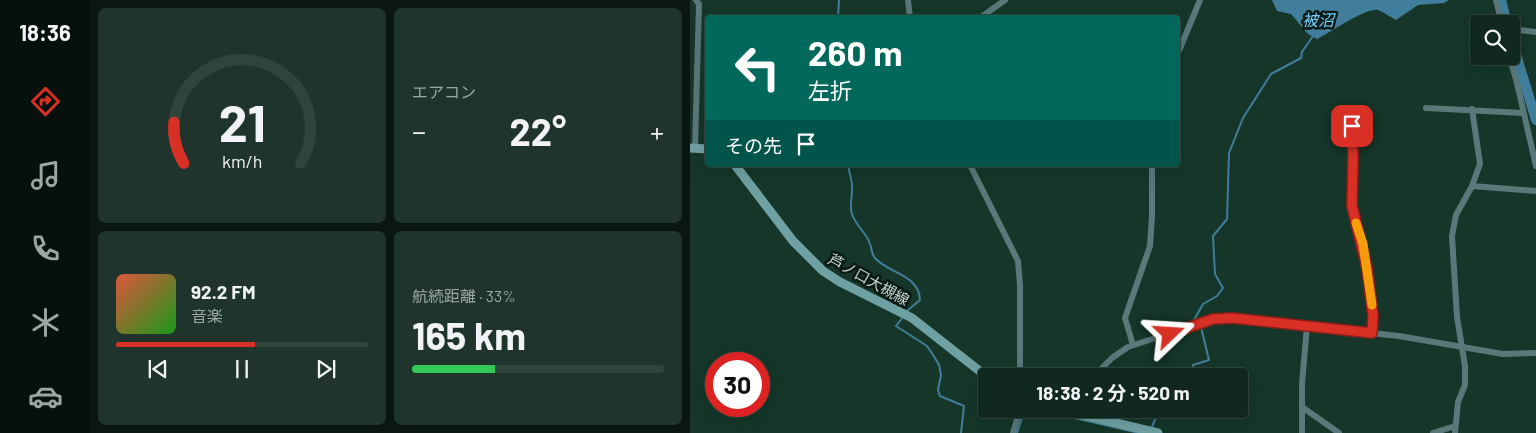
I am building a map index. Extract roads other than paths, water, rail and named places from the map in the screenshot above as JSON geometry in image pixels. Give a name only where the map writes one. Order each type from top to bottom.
[{"type":"main road","points":[[692,148],[705,149]]},
{"type":"main road","name":"芦ノ口大槻線","points":[[737,167],[794,241],[822,271],[912,318],[978,370]]},
{"type":"main road","points":[[1096,418],[1158,433]]},
{"type":"street","points":[[692,148],[699,4],[696,0]]},
{"type":"street","points":[[908,0],[910,15]]},
{"type":"street","points":[[984,15],[1005,0]]},
{"type":"street","points":[[1180,48],[1200,0]]},
{"type":"street","points":[[1496,0],[1500,15]]},
{"type":"street","points":[[1520,30],[1536,32]]},
{"type":"street","points":[[1511,65],[1536,166]]},
{"type":"street","points":[[1426,108],[1524,113]]},
{"type":"street","points":[[1433,433],[1455,430],[1458,402],[1465,385],[1465,366],[1457,317],[1452,236],[1456,215],[1472,186],[1480,160],[1472,110]]},
{"type":"street","points":[[1350,112],[1353,156],[1352,206],[1367,268],[1373,316],[1372,333]]},
{"type":"street","points":[[971,167],[1018,261],[1020,285],[1020,368]]},
{"type":"street","points":[[1133,345],[1125,318],[1150,246],[1152,167]]},
{"type":"street","points":[[1472,186],[1536,191]]},
{"type":"street","points":[[1102,368],[1112,358],[1133,345],[1213,319],[1232,318],[1267,320],[1372,333],[1503,354],[1536,353]]},
{"type":"street","points":[[1302,433],[1304,350],[1307,326]]},
{"type":"street","points":[[1302,407],[1339,433]]},
{"type":"street","points":[[1013,433],[1017,418]]},
{"type":"water","name":"被沼","points":[[1272,0],[1449,0],[1444,3],[1418,5],[1396,20],[1378,10],[1365,12],[1317,39],[1308,34],[1291,14],[1277,11]]},
{"type":"waterway","points":[[838,15],[839,0]]},
{"type":"waterway","points":[[1501,0],[1505,15]]},
{"type":"waterway","points":[[1192,368],[1193,365],[1209,360],[1201,327],[1194,320],[1203,304],[1217,296],[1223,288],[1215,274],[1213,236],[1227,219],[1229,153],[1243,118],[1271,74],[1301,58],[1302,52],[1313,36]]},
{"type":"waterway","points":[[1519,65],[1536,120]]},
{"type":"waterway","points":[[848,167],[852,184],[852,214],[868,240],[872,253],[881,263],[909,280],[918,291],[920,300],[907,311]]},
{"type":"waterway","points":[[903,317],[896,326],[927,346],[939,365],[941,375],[938,390],[940,396],[964,406],[961,433]]},
{"type":"waterway","points":[[1017,433],[1022,418]]},
{"type":"waterway","points":[[1075,418],[1139,433]]},
{"type":"waterway","points":[[1151,429],[1156,418]]}]
